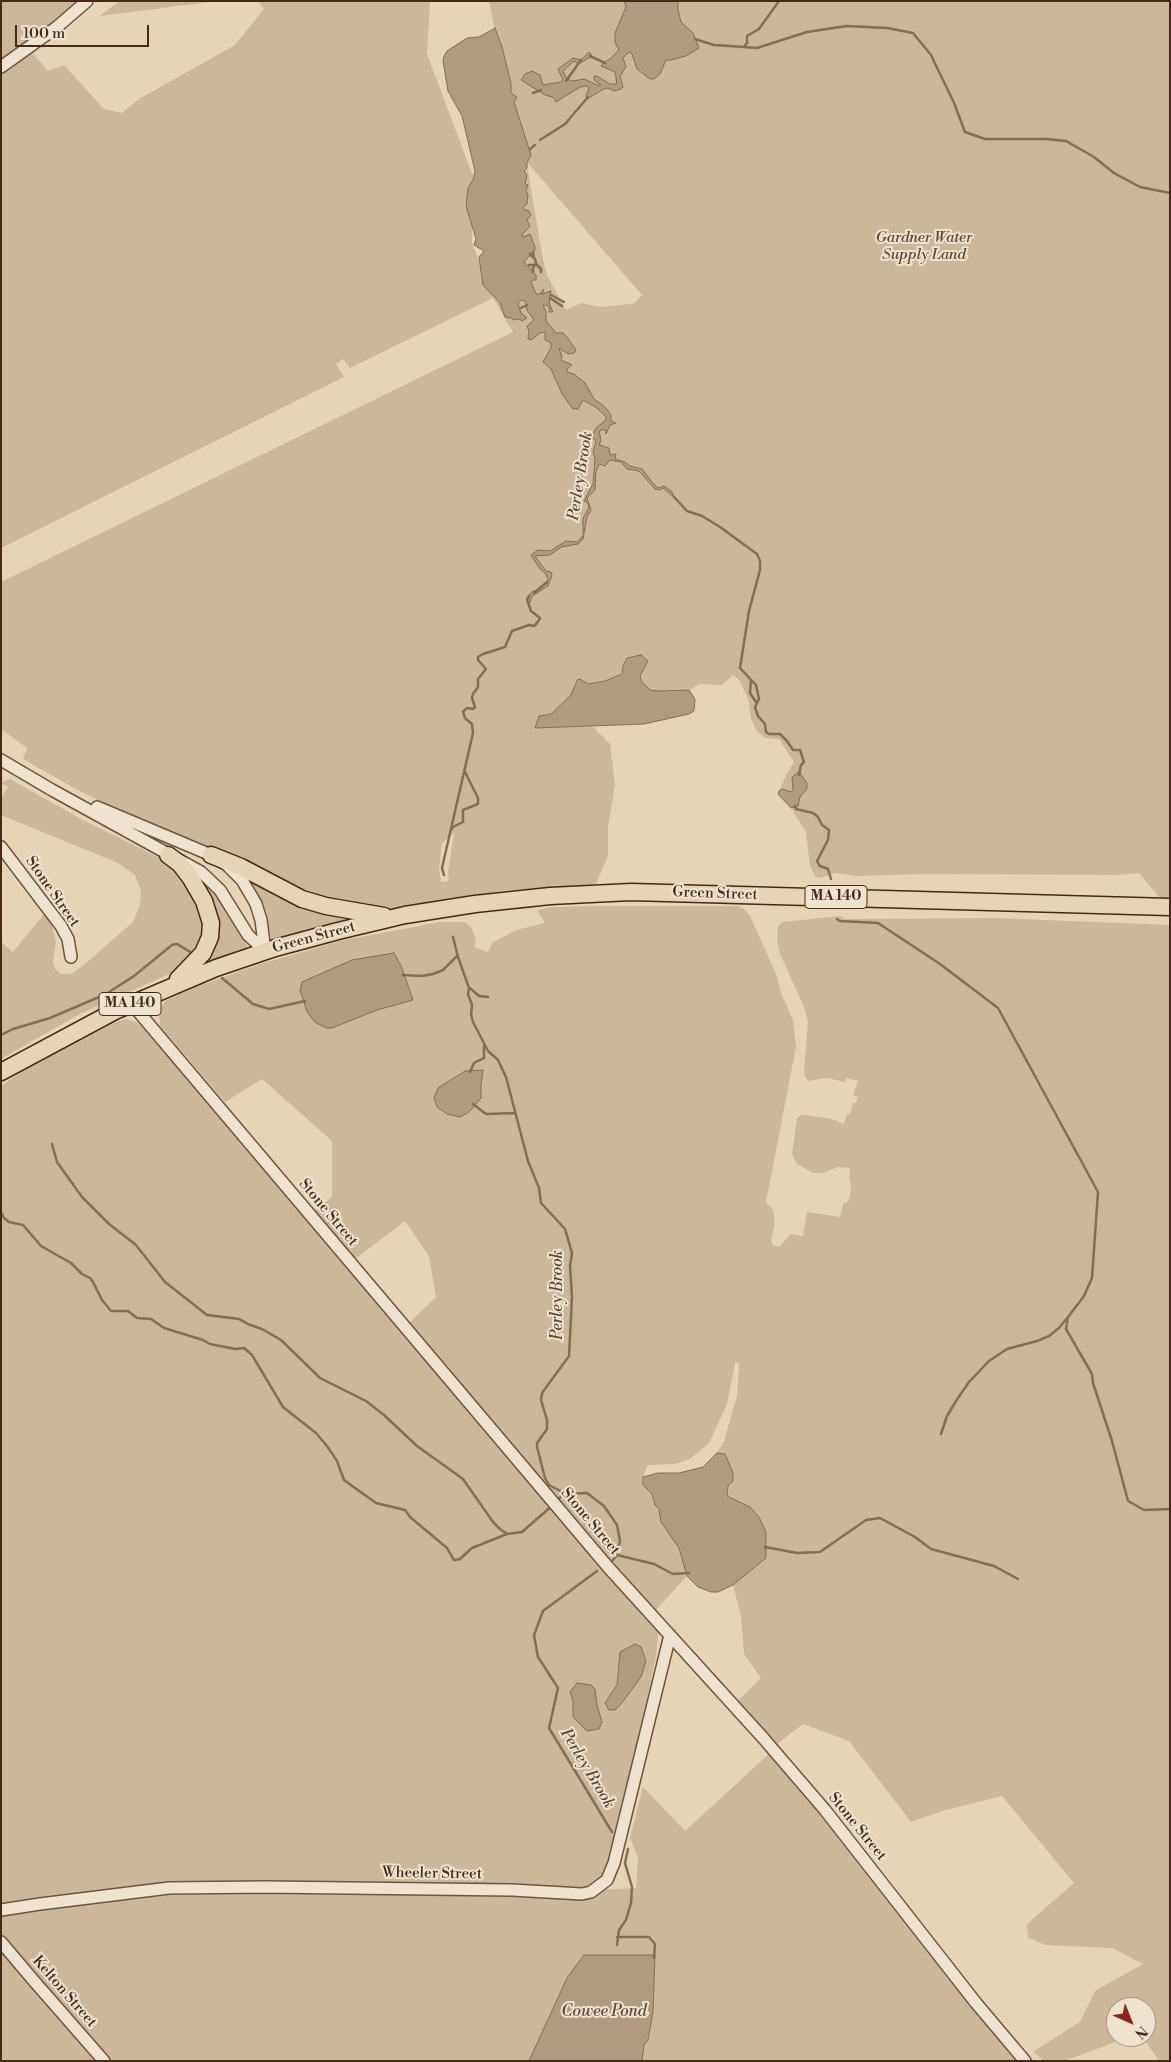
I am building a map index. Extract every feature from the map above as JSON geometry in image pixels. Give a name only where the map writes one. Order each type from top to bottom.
[{"type":"highway","points":[[212,854],[310,902],[348,911],[399,917]]},
{"type":"highway","points":[[168,855],[185,870],[200,892],[208,910],[212,929],[202,954],[169,987]]},
{"type":"highway","name":"Green Street","points":[[266,951],[338,931],[399,917],[510,900],[583,894],[631,892],[1170,907]]},
{"type":"highway","name":"MA 140","points":[[1,1072],[76,1030],[131,1004],[169,987],[266,951]]},
{"type":"street","points":[[1,67],[58,27],[87,1]]},
{"type":"street","name":"Green Street","points":[[1,760],[168,855],[195,868],[216,886],[230,904],[248,935],[266,951]]},
{"type":"street","name":"Green Street","points":[[27,776],[73,798],[212,854],[231,868],[242,880],[253,898],[261,920],[266,951]]},
{"type":"street","name":"Stone Street","points":[[1,847],[61,926],[68,939],[71,957]]},
{"type":"street","name":"Stone Street","points":[[131,1004],[608,1567],[764,1739],[825,1810],[976,2003],[1025,2061]]},
{"type":"street","name":"Wheeler Street","points":[[1,1910],[169,1888],[410,1888],[512,1890],[582,1894],[591,1892],[607,1880],[614,1864],[670,1635]]},
{"type":"street","name":"Kelton Street","points":[[1,1942],[104,2061]]},
{"type":"green space","points":[[1,1],[82,1],[25,44],[48,71],[64,65],[104,109],[122,113],[139,99],[235,45],[264,9],[258,1],[430,1],[427,54],[473,176],[472,243],[493,298],[350,368],[343,359],[336,364],[344,377],[1,548]]},
{"type":"green space","points":[[119,1],[218,1],[100,16]]},
{"type":"green space","name":"Gardner Water Supply Land","points":[[489,1],[1170,1],[1170,910],[1139,873],[1118,875],[927,874],[856,876],[835,873],[820,878],[816,877],[810,866],[806,832],[791,808],[778,794],[794,762],[779,739],[765,738],[756,730],[751,719],[748,698],[739,680],[733,675],[722,685],[700,684],[689,690],[650,690],[642,682],[640,676],[642,670],[647,665],[641,655],[627,658],[622,674],[605,681],[588,684],[580,679],[575,682],[571,695],[551,714],[539,716],[535,728],[592,726],[610,744],[615,784],[608,827],[608,856],[596,884],[501,891],[388,909],[331,903],[120,811],[72,787],[23,759],[27,748],[1,729],[1,582],[513,332],[493,298],[514,293],[545,311],[541,302],[530,294],[503,175],[527,165],[547,275],[566,310],[581,303],[601,307],[630,304],[635,303],[642,295],[520,154]],"holes":[[[454,833],[448,872],[449,881],[441,882],[439,868],[442,843]]]},
{"type":"green space","points":[[10,779],[83,820],[160,858],[176,870],[187,884],[203,915],[204,931],[202,945],[185,967],[80,1014],[1,1059],[1,942],[13,952],[46,912],[51,922],[56,942],[53,961],[55,969],[61,974],[71,974],[133,922],[140,905],[141,891],[135,875],[118,863],[1,815],[1,798],[8,787],[1,783]]},
{"type":"green space","points":[[199,875],[213,887],[231,913],[239,933],[247,944],[247,948],[207,962],[204,959],[210,952]]},
{"type":"green space","points":[[248,877],[345,917],[345,920],[274,940],[271,937],[263,911],[248,881]]},
{"type":"green space","points":[[596,906],[737,906],[744,909],[750,916],[776,974],[781,993],[793,1020],[796,1047],[766,1202],[773,1210],[775,1222],[771,1240],[773,1245],[779,1247],[791,1234],[803,1236],[807,1212],[840,1217],[843,1204],[849,1201],[851,1187],[850,1168],[838,1167],[823,1173],[813,1173],[797,1164],[792,1154],[797,1118],[801,1115],[806,1115],[832,1119],[844,1124],[847,1114],[850,1114],[853,1103],[856,1103],[858,1097],[853,1095],[858,1081],[846,1078],[845,1082],[827,1078],[808,1081],[805,1077],[808,1022],[804,1007],[780,954],[777,939],[778,926],[783,922],[840,916],[845,919],[996,918],[1170,925],[1170,2061],[1159,2061],[1150,2047],[1156,2047],[1156,1997],[1106,1997],[1106,2045],[1064,2061],[1043,2061],[1034,2051],[1080,2022],[1095,1991],[1143,1964],[1112,1948],[1045,1945],[1028,1937],[1027,1924],[1074,1883],[1002,1796],[942,1811],[911,1822],[849,1741],[803,1724],[777,1744],[738,1701],[761,1678],[744,1654],[741,1616],[733,1585],[766,1558],[766,1532],[759,1517],[750,1507],[727,1496],[725,1454],[717,1453],[724,1441],[737,1396],[739,1363],[735,1363],[727,1404],[709,1443],[690,1459],[675,1464],[648,1465],[643,1477],[643,1485],[652,1494],[655,1505],[659,1509],[661,1522],[679,1548],[687,1576],[655,1611],[409,1323],[436,1297],[429,1256],[405,1221],[354,1260],[314,1211],[332,1197],[332,1141],[262,1079],[225,1102],[160,1026],[159,1012],[165,1001],[196,987],[257,965],[340,941],[439,922],[464,922],[471,927],[476,939],[474,947],[488,952],[492,943],[516,930],[545,923],[537,910],[552,907]],"holes":[[[394,953],[402,968],[413,1000],[377,1009],[332,1028]]]},
{"type":"green space","points":[[126,1019],[136,1022],[141,1026],[161,1048],[479,1421],[659,1628],[656,1656],[613,1865],[594,1890],[636,1888],[638,1858],[630,1838],[643,1787],[685,1831],[770,1753],[1028,2061],[1,2061],[1,1086],[20,1073],[116,1022]]},
{"type":"water","points":[[624,1],[678,1],[681,22],[693,33],[699,48],[686,56],[666,60],[660,74],[654,79],[650,79],[637,69],[632,54],[629,52],[623,58],[626,67],[620,76],[623,87],[614,91],[608,88],[604,89],[587,99],[586,96],[589,88],[587,86],[580,87],[556,102],[553,97],[545,95],[521,80],[525,74],[532,71],[540,75],[543,85],[560,82],[563,80],[558,69],[573,58],[581,60],[589,52],[591,57],[578,64],[574,61],[563,71],[567,79],[573,81],[584,79],[600,86],[594,80],[594,76],[597,76],[610,84],[617,84],[615,72],[601,66],[619,50],[615,42],[615,33],[626,7]]},
{"type":"water","points":[[495,28],[511,83],[511,93],[517,97],[514,102],[531,155],[527,168],[524,171],[527,175],[525,184],[528,185],[526,191],[528,195],[527,204],[523,207],[531,215],[527,220],[530,226],[522,235],[523,237],[530,234],[535,247],[535,250],[524,262],[536,275],[536,280],[531,282],[536,294],[540,294],[544,289],[542,294],[551,291],[549,303],[553,312],[549,312],[549,306],[543,305],[546,312],[546,321],[556,333],[563,333],[576,350],[574,353],[568,354],[559,348],[561,360],[572,365],[567,369],[567,372],[574,374],[585,383],[594,399],[605,407],[611,415],[611,421],[616,423],[610,425],[606,434],[605,429],[599,431],[601,440],[599,445],[609,448],[610,455],[616,454],[615,459],[642,469],[658,488],[664,486],[672,492],[675,498],[663,488],[660,490],[655,489],[639,471],[627,469],[621,462],[610,460],[605,466],[599,464],[596,472],[595,490],[587,498],[591,510],[587,517],[583,539],[578,544],[561,547],[550,555],[535,556],[546,571],[551,572],[552,575],[548,586],[532,596],[529,605],[527,597],[533,591],[537,591],[548,580],[546,574],[540,569],[531,555],[538,550],[550,551],[566,541],[577,542],[583,536],[583,518],[589,508],[588,503],[584,501],[593,484],[595,459],[593,453],[596,441],[592,437],[596,428],[606,420],[606,417],[597,408],[583,400],[578,409],[573,409],[562,394],[551,369],[543,362],[551,348],[551,343],[545,340],[545,332],[540,333],[531,340],[528,339],[529,331],[527,326],[534,320],[527,310],[525,301],[521,300],[518,303],[521,313],[527,318],[522,321],[505,317],[500,303],[483,285],[479,257],[484,251],[474,245],[476,239],[466,206],[468,188],[473,180],[475,171],[462,116],[448,91],[443,61],[447,51],[467,38],[479,37]]},
{"type":"water","points":[[641,655],[648,661],[640,676],[642,682],[650,690],[689,690],[695,699],[694,711],[689,714],[644,724],[535,728],[539,716],[551,714],[571,695],[577,680],[580,679],[588,684],[605,681],[622,674],[627,658]]},
{"type":"water","points":[[799,772],[807,783],[807,789],[800,797],[798,806],[791,808],[778,794],[782,789],[791,792],[793,789],[792,777]]},
{"type":"water","points":[[394,953],[402,968],[413,1000],[377,1010],[332,1028],[326,1028],[315,1022],[307,1012],[300,991],[302,982],[352,960]]},
{"type":"water","points":[[483,1070],[481,1098],[469,1112],[460,1117],[447,1114],[437,1107],[434,1098],[438,1088],[465,1071]]},
{"type":"water","points":[[717,1453],[725,1454],[733,1473],[733,1481],[728,1486],[727,1496],[750,1507],[759,1517],[766,1532],[766,1558],[733,1585],[718,1592],[711,1592],[698,1587],[687,1576],[679,1548],[661,1522],[659,1509],[655,1505],[652,1494],[643,1485],[643,1477],[658,1473],[679,1473],[703,1467]]},
{"type":"water","points":[[635,1644],[641,1647],[646,1661],[641,1677],[621,1704],[615,1710],[609,1710],[605,1703],[617,1685],[620,1652]]},
{"type":"water","points":[[577,1683],[591,1685],[595,1689],[602,1722],[599,1729],[587,1731],[573,1717],[573,1701],[570,1692]]},
{"type":"water","name":"Cowee Pond","points":[[584,1955],[655,1955],[653,2012],[648,2040],[644,2045],[642,2061],[529,2061],[567,1978]]},
{"type":"waterway","points":[[695,39],[714,45],[744,47],[747,43],[747,36],[759,29],[779,1]]},
{"type":"waterway","points":[[744,47],[757,48],[807,32],[847,26],[887,28],[913,33],[931,55],[954,103],[965,132],[985,139],[1046,139],[1066,141],[1094,157],[1114,173],[1140,187],[1170,193]]},
{"type":"waterway","points":[[590,56],[605,63]]},
{"type":"waterway","points":[[566,81],[581,60]]},
{"type":"waterway","name":"Perley Brook","points":[[533,93],[541,90]]},
{"type":"waterway","points":[[540,140],[565,124],[588,97]]},
{"type":"waterway","points":[[530,149],[535,145]]},
{"type":"waterway","points":[[533,252],[534,257]]},
{"type":"waterway","points":[[530,254],[535,259],[541,272]]},
{"type":"waterway","points":[[529,265],[535,265]]},
{"type":"waterway","points":[[533,272],[535,265]]},
{"type":"waterway","points":[[551,295],[564,302]]},
{"type":"waterway","points":[[550,298],[562,306]]},
{"type":"waterway","points":[[521,308],[527,305]]},
{"type":"waterway","points":[[674,497],[687,511],[702,516],[720,527],[757,554],[760,561],[760,570],[749,611],[740,668],[756,685],[759,699],[755,707],[758,716],[765,724],[766,732],[769,734],[780,734],[793,750],[800,750],[804,762],[801,765],[799,775]]},
{"type":"waterway","name":"Perley Brook","points":[[534,593],[547,582]]},
{"type":"waterway","name":"Perley Brook","points":[[444,875],[442,868],[473,733],[472,724],[465,718],[463,712],[467,708],[473,709],[475,707],[472,698],[473,694],[478,687],[478,679],[486,669],[478,660],[478,657],[505,647],[512,631],[529,625],[534,626],[537,623],[540,618],[531,611],[527,600],[529,596]]},
{"type":"waterway","points":[[751,680],[750,693],[756,702]]},
{"type":"waterway","points":[[451,830],[463,822],[463,810],[478,804],[478,798],[464,770]]},
{"type":"waterway","points":[[795,806],[796,809],[813,813],[818,817],[822,825],[829,830],[828,840],[817,861],[820,866],[828,869],[831,879]]},
{"type":"waterway","points":[[837,919],[840,921],[878,923],[940,964],[998,1008],[1098,1192],[1092,1278],[1084,1296],[1068,1317],[1066,1329],[1092,1374],[1128,1501],[1144,1510],[1170,1509]]},
{"type":"waterway","name":"Perley Brook","points":[[453,937],[469,988],[468,994],[472,1005],[471,1014],[473,1022],[488,1051],[498,1060],[506,1077],[528,1161],[539,1188],[541,1203],[565,1229],[572,1253],[570,1266],[572,1297],[569,1356],[542,1393],[541,1400],[547,1420],[547,1429],[537,1443],[537,1447],[545,1478],[549,1485],[566,1494],[587,1493],[604,1506],[617,1525],[620,1541],[617,1555],[613,1560]]},
{"type":"waterway","points":[[1,1035],[13,1029],[50,1018],[106,994],[134,976],[172,945],[177,944],[192,953]]},
{"type":"waterway","points":[[403,975],[422,976],[433,974],[443,970],[457,956]]},
{"type":"waterway","points":[[222,978],[253,1004],[269,1009],[305,1001]]},
{"type":"waterway","points":[[470,988],[479,996],[488,997]]},
{"type":"waterway","points":[[470,1072],[474,1063],[484,1058],[484,1046]]},
{"type":"waterway","points":[[473,1104],[486,1114],[515,1113]]},
{"type":"waterway","points":[[52,1144],[57,1162],[82,1197],[109,1224],[136,1245],[165,1282],[207,1315],[239,1319],[281,1340],[320,1378],[366,1401],[417,1446],[463,1479],[500,1529],[507,1534],[522,1532],[553,1505]]},
{"type":"waterway","points":[[1,1212],[9,1222],[23,1225],[41,1246],[71,1263],[82,1274],[90,1278],[102,1300],[111,1311],[128,1311],[137,1318],[151,1319],[164,1328],[210,1344],[235,1349],[244,1348],[252,1355],[283,1407],[316,1433],[327,1446],[337,1461],[344,1480],[376,1503],[405,1510],[410,1517],[447,1548],[454,1560],[460,1559],[472,1548],[507,1534]]},
{"type":"waterway","points":[[941,1434],[947,1416],[956,1401],[969,1382],[989,1361],[1007,1349],[1049,1336],[1068,1317]]},
{"type":"waterway","points":[[557,1501],[564,1493]]},
{"type":"waterway","points":[[765,1547],[797,1553],[820,1552],[866,1520],[880,1518],[915,1537],[931,1549],[994,1566],[1018,1579]]},
{"type":"waterway","points":[[617,1555],[654,1564],[673,1574],[689,1573]]},
{"type":"waterway","name":"Perley Brook","points":[[597,1571],[543,1611],[534,1635],[538,1657],[558,1688],[549,1728],[612,1832]]},
{"type":"waterway","name":"Perley Brook","points":[[617,1945],[619,1930],[626,1920],[631,1903],[632,1887],[625,1863],[628,1849]]},
{"type":"waterway","points":[[617,1937],[649,1937],[655,1944],[654,1958]]}]
